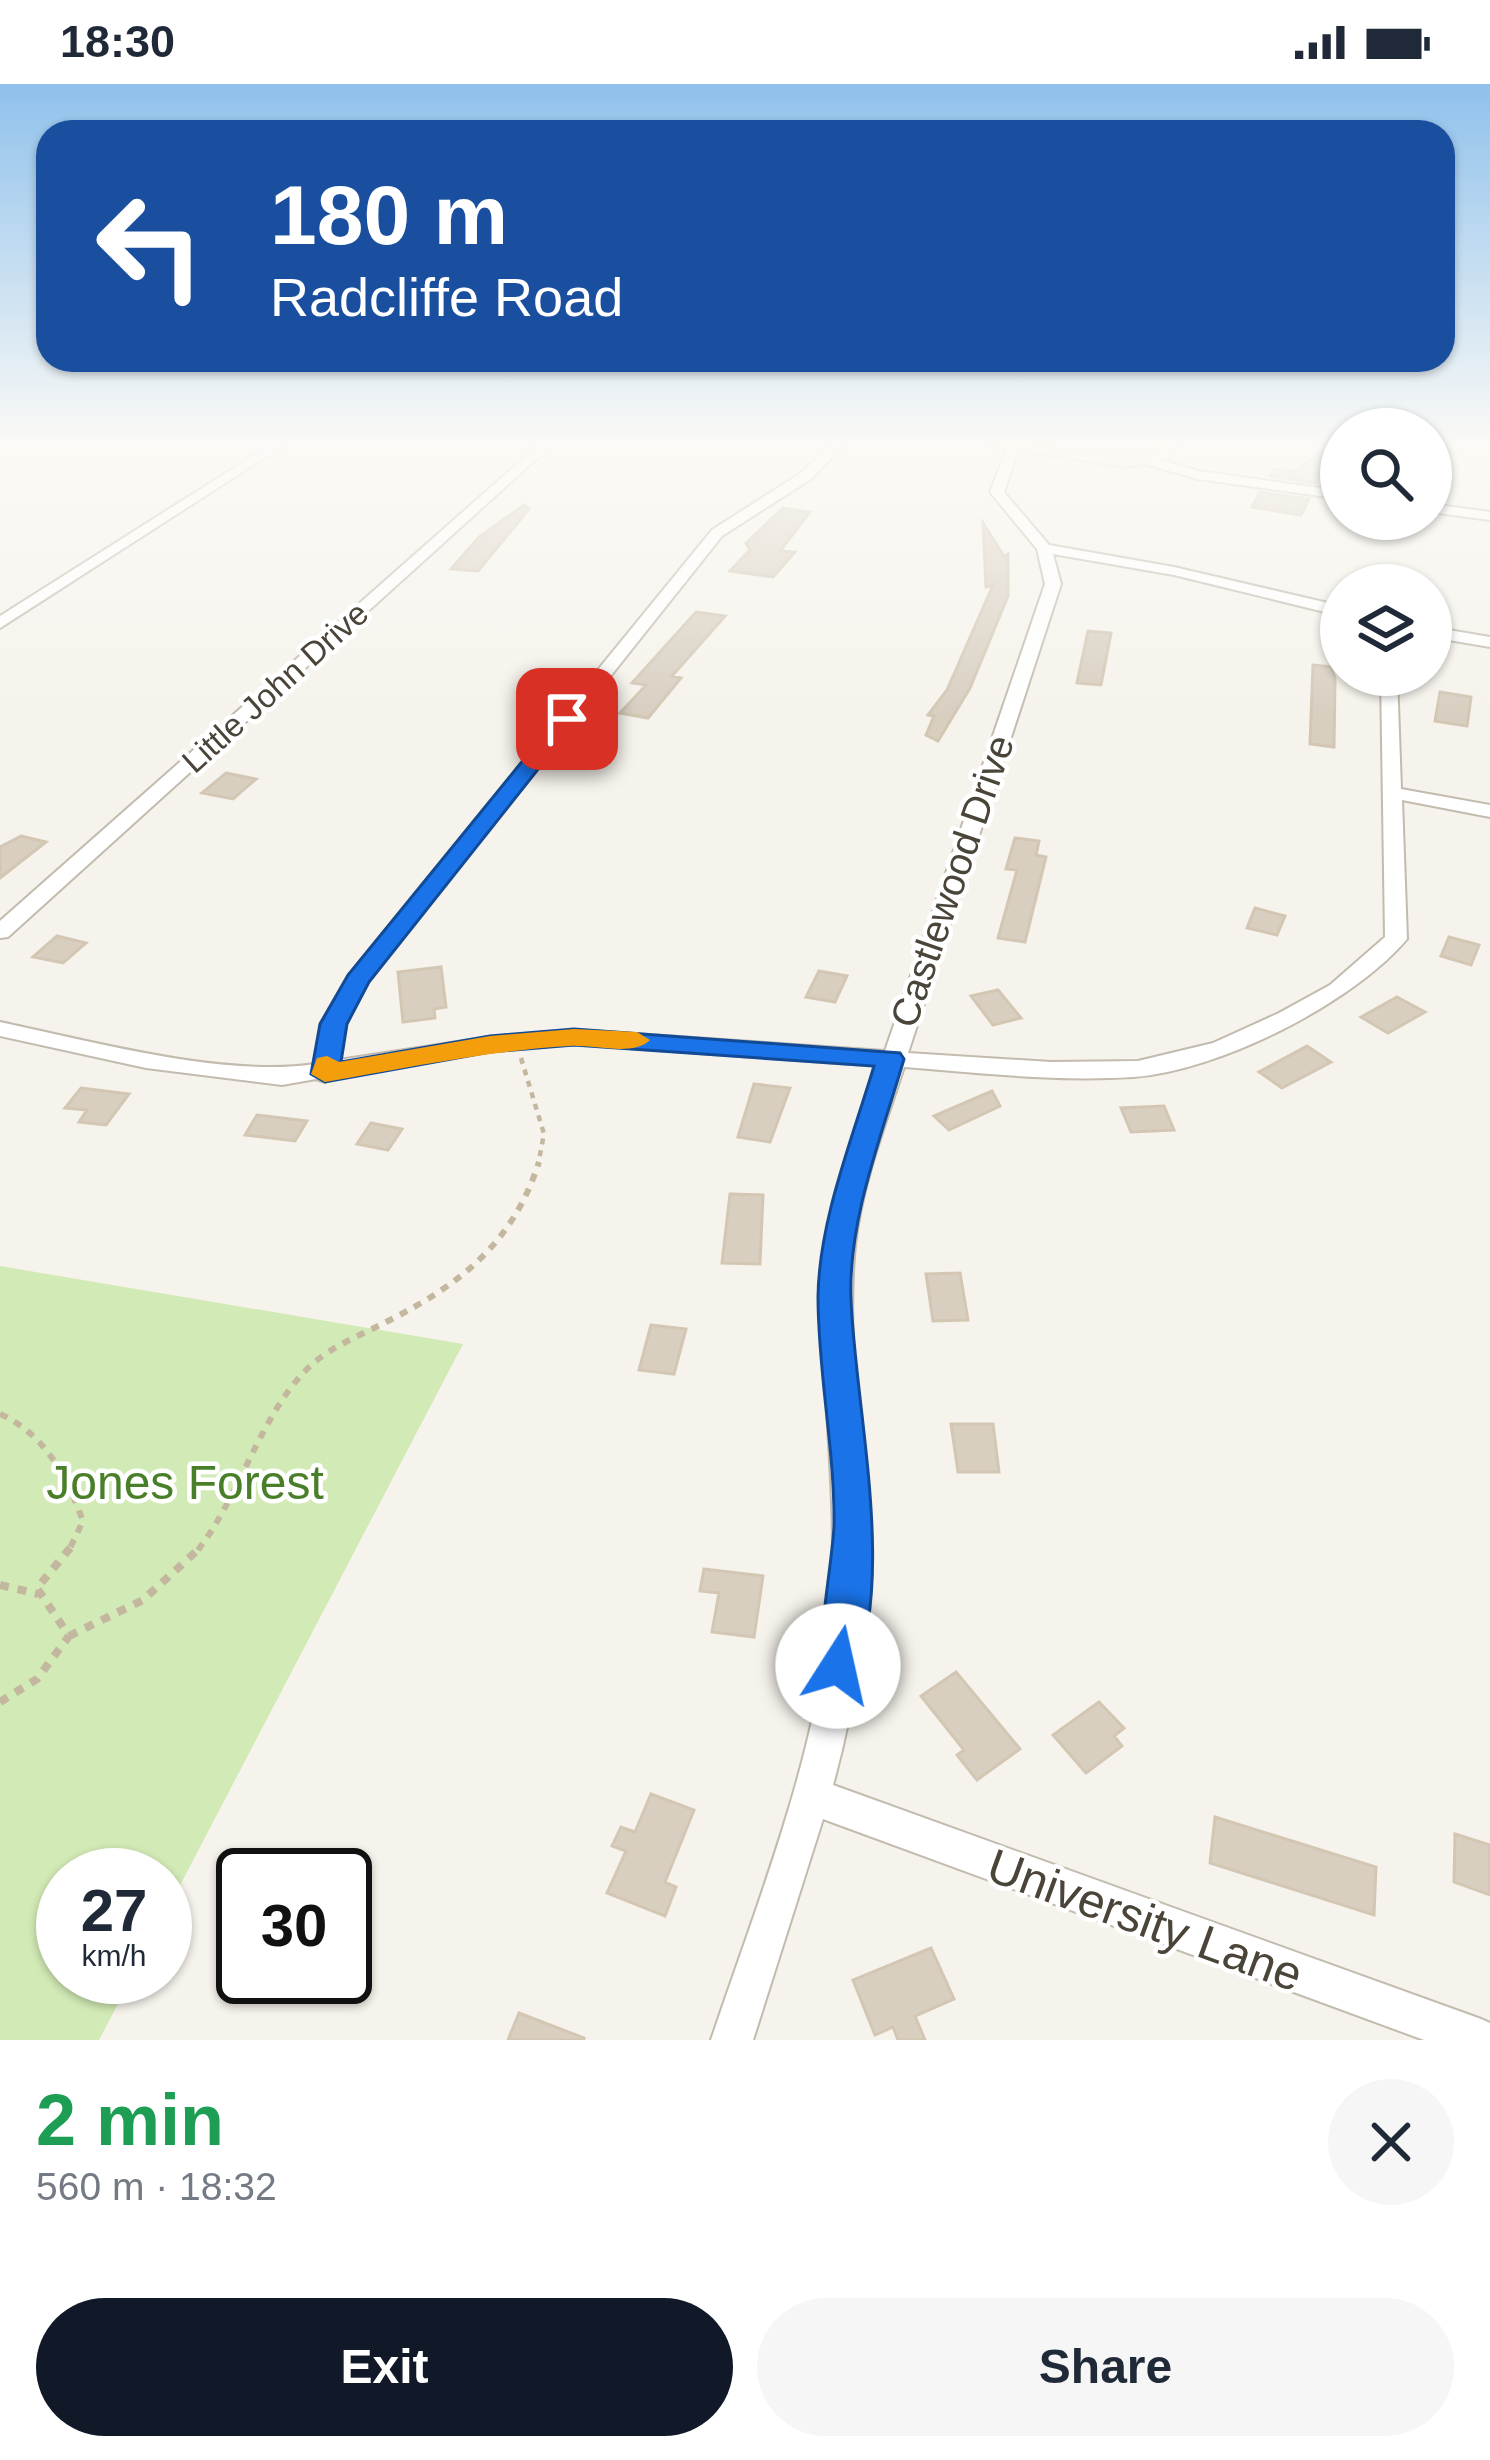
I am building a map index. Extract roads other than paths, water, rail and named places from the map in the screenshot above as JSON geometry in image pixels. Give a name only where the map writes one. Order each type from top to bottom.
[{"type":"street","points":[[0,623],[141,533]]},
{"type":"street","name":"Little John Drive","points":[[0,932],[448,533]]},
{"type":"street","points":[[325,1074],[334,1024],[357,980],[718,533]]},
{"type":"street","points":[[1032,533],[1044,548],[1174,571],[1320,606]]},
{"type":"street","name":"Castlewood Drive","points":[[732,2040],[811,1796],[847,1624],[852,1523],[835,1356],[839,1246],[890,1059],[1050,596],[1052,571],[1044,548]]},
{"type":"street","points":[[1452,636],[1490,642]]},
{"type":"street","points":[[0,1029],[232,1073],[325,1074],[530,1041],[672,1042],[1051,1070],[1138,1069],[1221,1048],[1288,1018],[1338,990],[1396,940],[1390,696]]},
{"type":"street","points":[[1393,793],[1490,811]]},
{"type":"street","name":"University Lane","points":[[811,1796],[1481,2040]]},
{"type":"park label","name":"Jones Forest","points":[[185,1482]]}]
